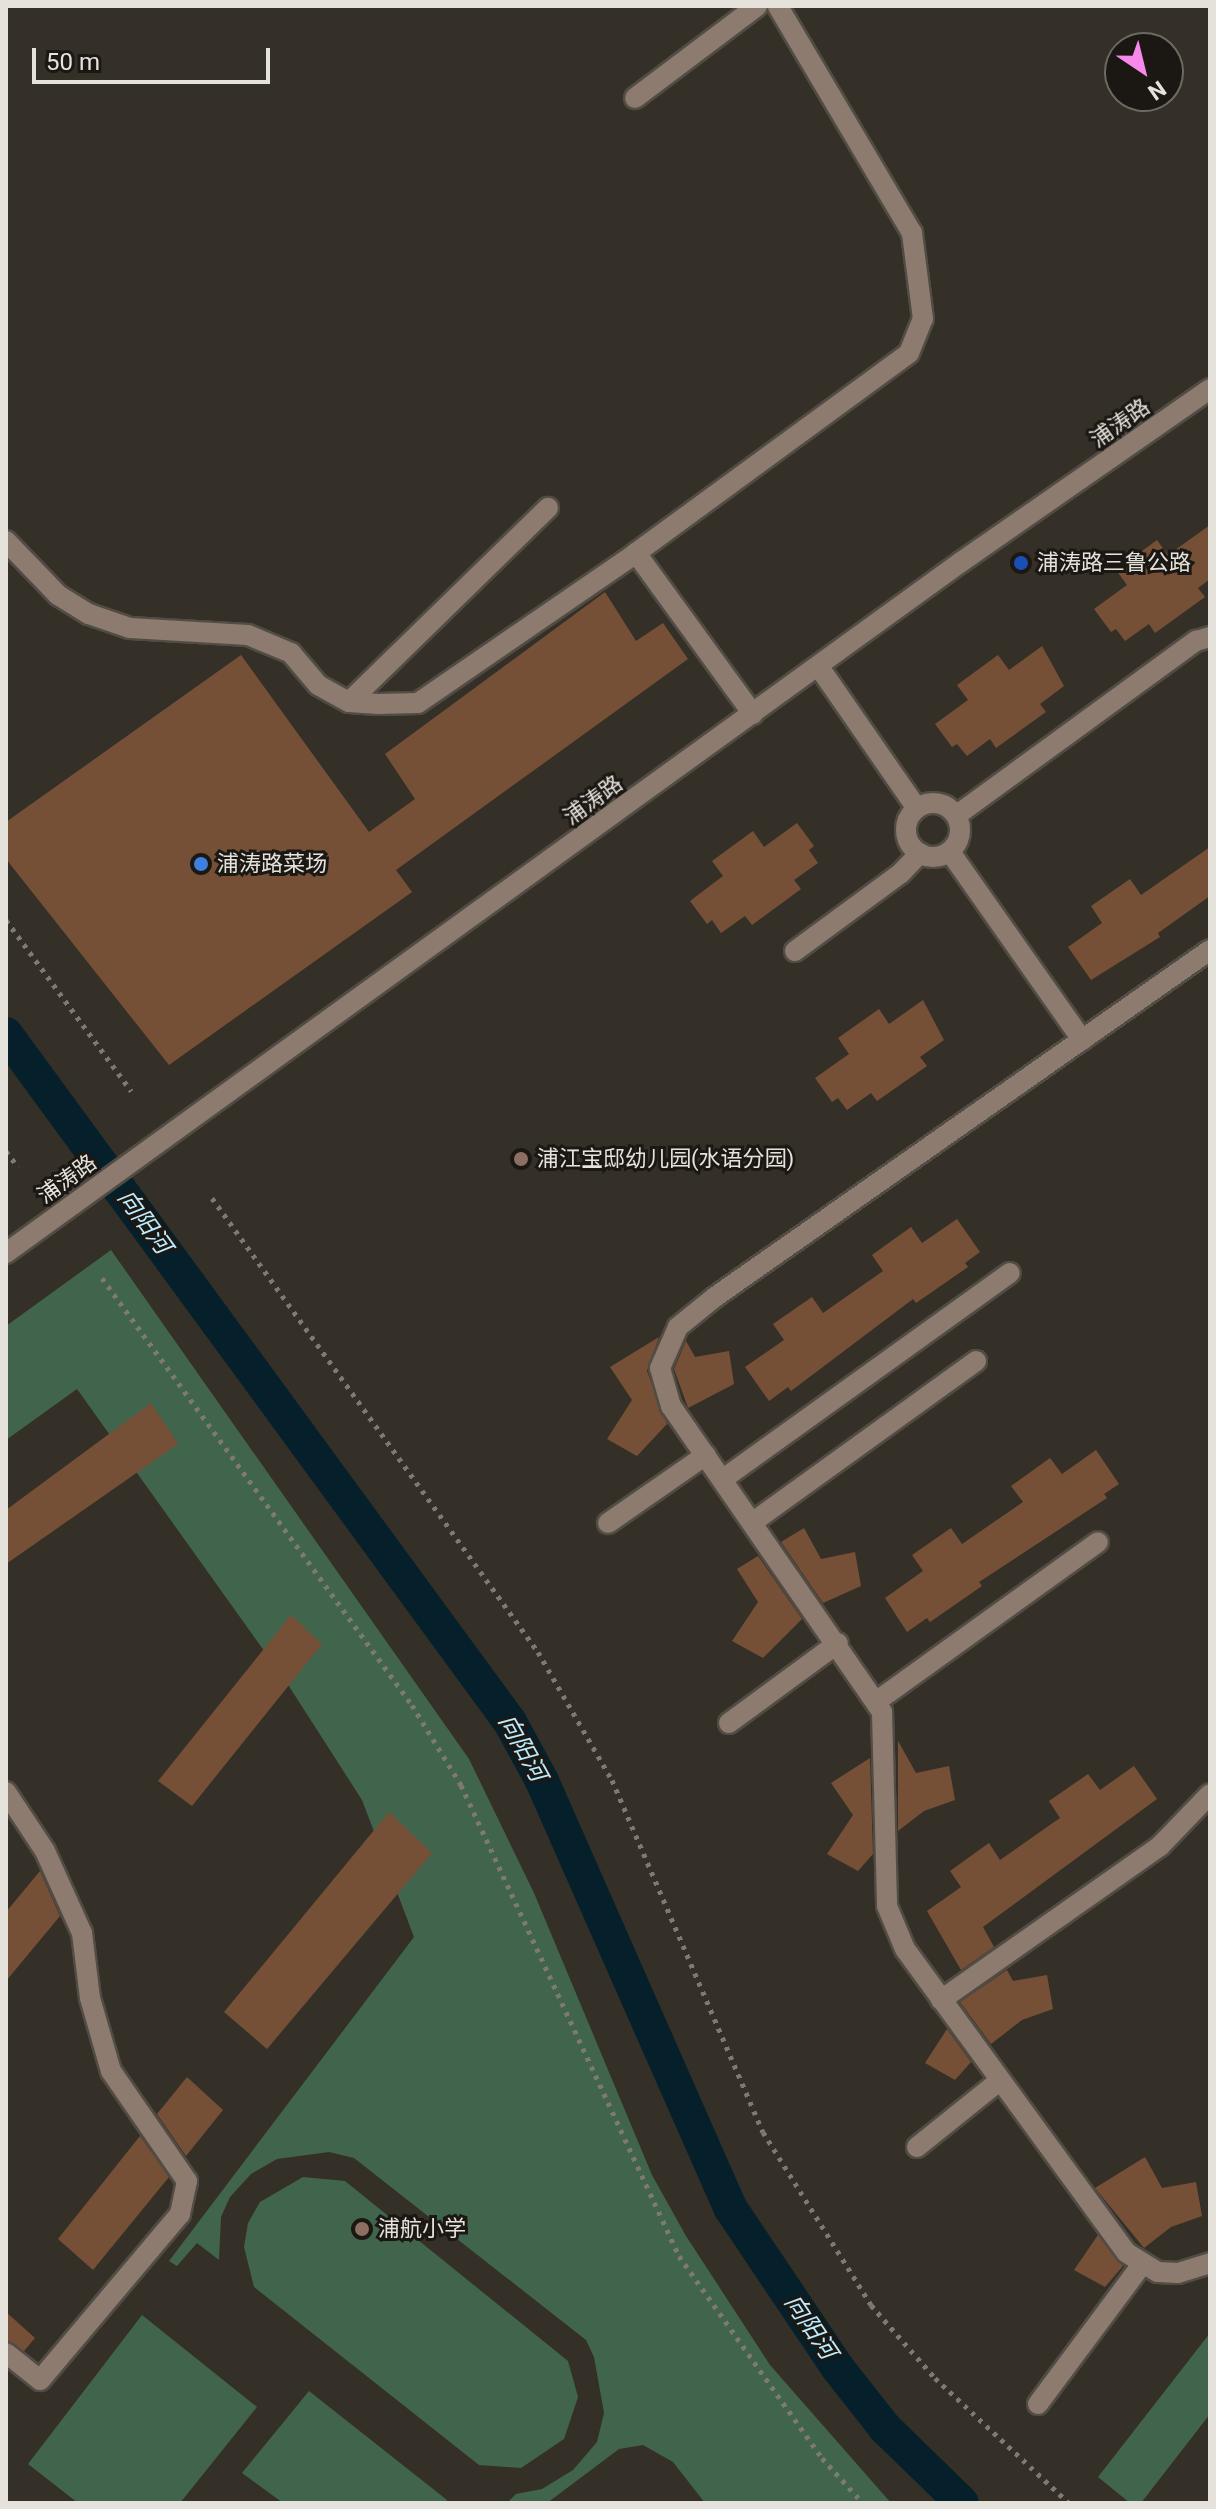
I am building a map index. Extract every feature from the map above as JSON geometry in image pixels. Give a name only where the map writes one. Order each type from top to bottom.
[{"type":"street","points":[[635,98],[757,6]]},
{"type":"street","points":[[6,541],[58,595],[89,614],[130,628],[248,635],[291,653],[318,685],[349,702],[418,703],[636,553],[909,353],[923,319],[912,233],[778,6]]},
{"type":"street","name":"浦涛路","points":[[6,1253],[1210,389]]},
{"type":"street","points":[[349,702],[548,508]]},
{"type":"street","points":[[636,553],[753,714]]},
{"type":"street","points":[[957,815],[1196,641],[1210,637]]},
{"type":"street","points":[[819,667],[916,807]]},
{"type":"street","points":[[939,802],[957,815],[960,835],[950,852],[929,858],[910,846],[905,826],[916,807],[939,802]]},
{"type":"street","points":[[950,852],[1082,1040]]},
{"type":"street","points":[[795,951],[900,874],[920,853]]},
{"type":"street","points":[[1210,950],[678,1327],[660,1368],[662,1388],[877,1701],[885,1735],[887,1906],[905,1949],[999,2081],[1141,2266],[1178,2273],[1210,2263]]},
{"type":"street","points":[[723,1479],[1010,1273]]},
{"type":"street","points":[[753,1522],[976,1361]]},
{"type":"street","points":[[608,1523],[706,1455]]},
{"type":"street","points":[[877,1701],[1098,1542]]},
{"type":"street","points":[[729,1723],[838,1643]]},
{"type":"street","points":[[6,1792],[45,1851],[82,1933],[90,1998],[111,2071],[187,2181],[180,2214],[40,2380],[6,2353]]},
{"type":"street","points":[[941,2000],[1160,1846],[1210,1794]]},
{"type":"street","points":[[917,2147],[999,2081]]},
{"type":"street","points":[[1038,2404],[1141,2266]]},
{"type":"path","points":[[6,920],[131,1091]]},
{"type":"path","points":[[6,1151],[18,1167]]},
{"type":"path","points":[[212,1198],[538,1652],[612,1780],[763,2132],[871,2305],[935,2378],[1069,2503]]},
{"type":"path","points":[[102,1278],[412,1705],[461,1785],[679,2256],[822,2458],[863,2503]]},
{"type":"green space","points":[[111,1250],[469,1759],[534,1893],[652,2175],[686,2236],[770,2365],[891,2503],[705,2503],[673,2462],[643,2445],[619,2449],[547,2503],[507,2503],[516,2494],[542,2489],[573,2470],[597,2442],[604,2413],[594,2357],[586,2340],[354,2158],[329,2152],[277,2159],[251,2174],[230,2197],[221,2217],[219,2260],[197,2243],[177,2266],[169,2261],[414,1937],[362,1800],[285,1680],[77,1389],[6,1440],[6,1326]]},
{"type":"green space","points":[[303,2177],[345,2181],[568,2361],[578,2397],[564,2439],[521,2468],[479,2465],[254,2287],[244,2247],[248,2223],[260,2202]]},
{"type":"green space","points":[[142,2315],[257,2407],[180,2503],[78,2503],[28,2464]]},
{"type":"green space","points":[[1210,2333],[1210,2414],[1141,2503],[1130,2503],[1098,2477]]},
{"type":"green space","points":[[309,2391],[447,2500],[445,2503],[283,2503],[242,2473]]},
{"type":"building","points":[[1210,525],[1210,579],[1198,588],[1205,597],[1155,633],[1149,624],[1125,641],[1116,629],[1111,632],[1094,609],[1127,585],[1116,570],[1157,540],[1168,555]]},
{"type":"building","name":"浦涛路菜场","points":[[605,592],[636,641],[663,623],[688,659],[396,870],[412,892],[169,1065],[6,859],[6,822],[241,655],[369,832],[415,799],[385,754]]},
{"type":"building","points":[[1042,646],[1064,686],[1040,704],[1046,712],[996,748],[990,739],[967,756],[957,744],[952,747],[935,724],[968,700],[957,685],[998,655],[1009,670]]},
{"type":"building","points":[[797,823],[814,846],[809,850],[818,863],[794,880],[801,889],[752,925],[745,916],[721,933],[712,920],[707,924],[690,901],[723,876],[712,861],[753,831],[764,847]]},
{"type":"building","points":[[1210,847],[1210,896],[1158,933],[1160,937],[1091,980],[1068,947],[1102,923],[1091,906],[1130,879],[1141,895]]},
{"type":"building","points":[[923,1000],[944,1040],[920,1057],[927,1066],[877,1101],[871,1093],[847,1110],[838,1098],[832,1102],[815,1078],[849,1054],[838,1038],[879,1009],[889,1024]]},
{"type":"building","points":[[957,1219],[980,1252],[965,1263],[968,1267],[916,1303],[913,1299],[791,1391],[788,1387],[769,1401],[745,1367],[784,1340],[773,1324],[812,1297],[823,1313],[883,1271],[872,1255],[911,1227],[922,1243]]},
{"type":"building","points":[[659,1337],[647,1371],[667,1424],[637,1456],[607,1439],[632,1400],[610,1367]]},
{"type":"building","points":[[686,1341],[695,1357],[729,1351],[734,1384],[688,1408],[674,1369]]},
{"type":"building","points":[[151,1403],[178,1444],[6,1564],[6,1510]]},
{"type":"building","points":[[1096,1450],[1119,1484],[1104,1494],[1107,1498],[979,1582],[982,1586],[930,1622],[927,1618],[907,1632],[885,1598],[923,1571],[912,1555],[951,1528],[962,1544],[1023,1502],[1011,1486],[1050,1458],[1062,1474]]},
{"type":"building","points":[[804,1528],[821,1559],[855,1552],[861,1586],[823,1603],[781,1542]]},
{"type":"building","points":[[758,1556],[802,1619],[763,1658],[732,1641],[758,1602],[737,1569]]},
{"type":"building","points":[[291,1615],[322,1644],[192,1806],[158,1781]]},
{"type":"building","points":[[898,1741],[916,1773],[949,1766],[955,1800],[924,1811],[898,1831]]},
{"type":"building","points":[[870,1758],[873,1854],[858,1871],[827,1854],[853,1815],[831,1783]]},
{"type":"building","points":[[1134,1766],[1157,1799],[983,1927],[994,1947],[961,1970],[927,1911],[961,1887],[950,1871],[989,1843],[1000,1860],[1060,1818],[1049,1801],[1088,1774],[1100,1790]]},
{"type":"building","points":[[389,1812],[432,1853],[267,2049],[224,2012]]},
{"type":"building","points":[[40,1871],[60,1916],[6,1981],[6,1912]]},
{"type":"building","points":[[1007,1970],[1013,1981],[1047,1975],[1053,2009],[1022,2020],[991,2044],[960,2002]]},
{"type":"building","points":[[947,2029],[971,2062],[955,2080],[925,2063]]},
{"type":"building","points":[[187,2077],[223,2110],[186,2156],[157,2114]]},
{"type":"building","points":[[140,2136],[169,2177],[93,2270],[58,2239]]},
{"type":"building","points":[[1145,2157],[1162,2188],[1196,2182],[1202,2216],[1171,2227],[1144,2248],[1095,2188]]},
{"type":"building","points":[[1098,2235],[1123,2266],[1105,2287],[1074,2270]]},
{"type":"building","points":[[6,2312],[35,2338],[24,2351],[6,2340]]},
{"type":"waterway","name":"向阳河","points":[[6,1034],[510,1722],[542,1781],[731,2209],[837,2367],[885,2428],[962,2503]]},
{"type":"place","name":"浦涛路三鲁公路","points":[[1021,563]]},
{"type":"place","name":"浦涛路菜场","points":[[201,864]]},
{"type":"place","name":"浦江宝邸幼儿园(水语分园)","points":[[521,1159]]},
{"type":"place","name":"浦航小学","points":[[362,2229]]}]
